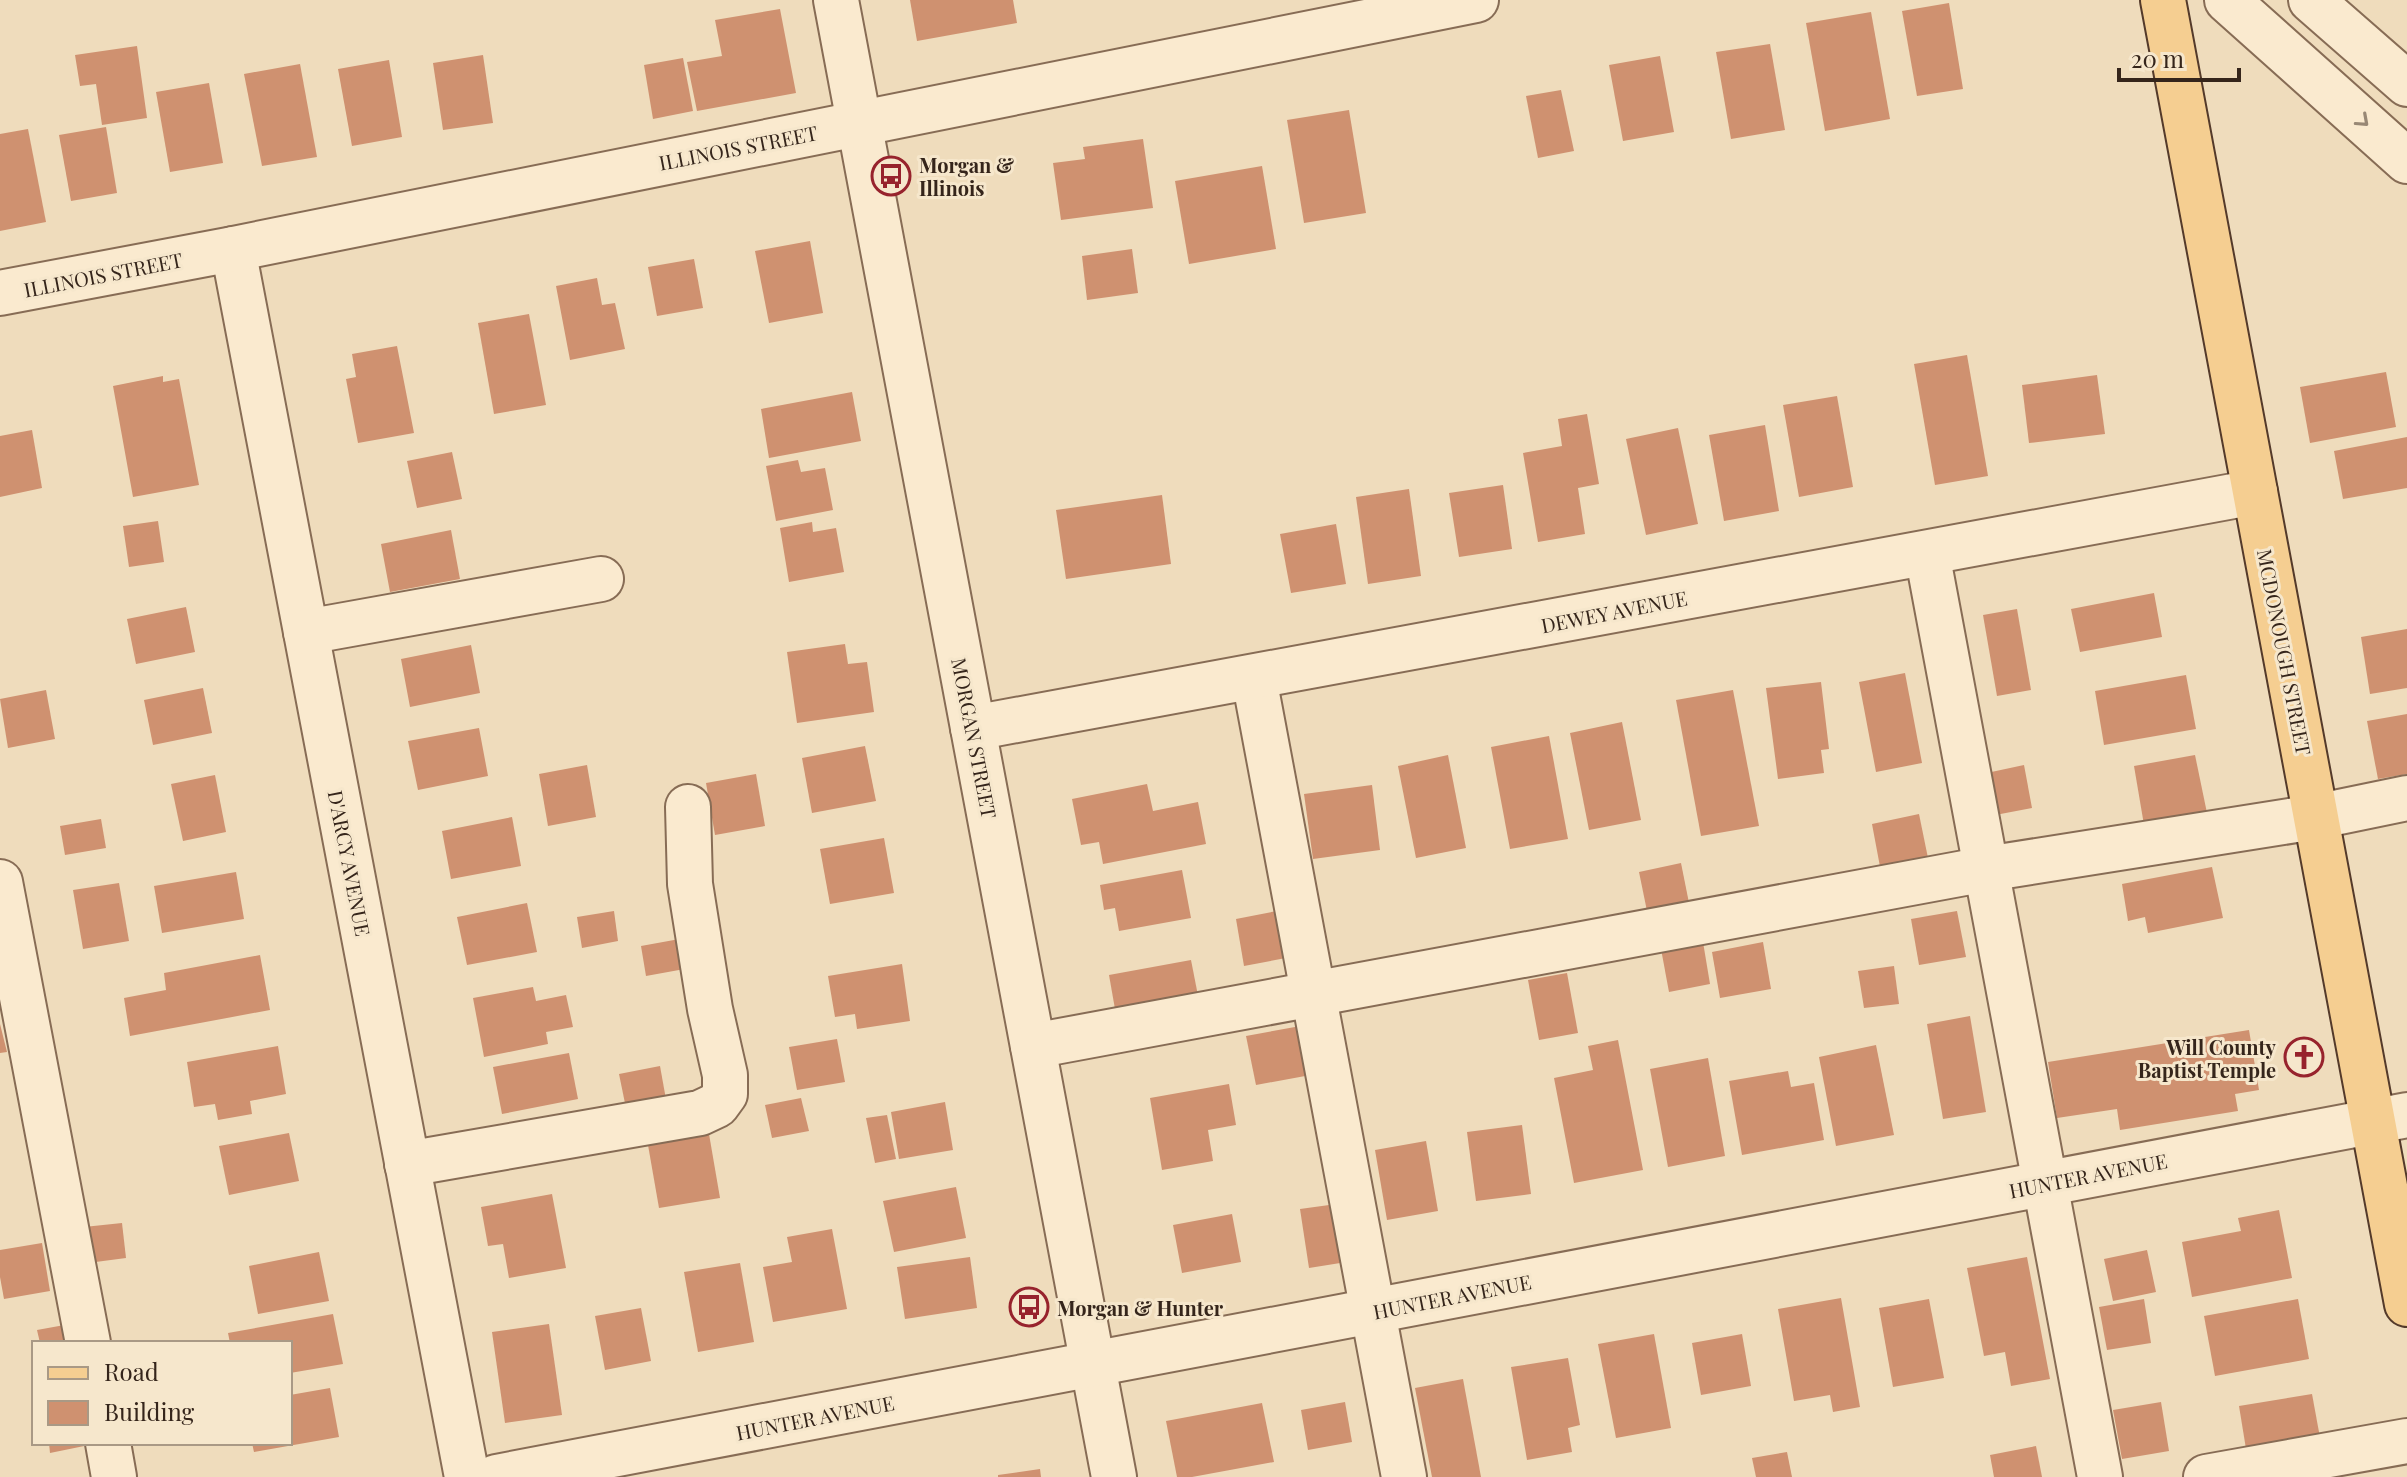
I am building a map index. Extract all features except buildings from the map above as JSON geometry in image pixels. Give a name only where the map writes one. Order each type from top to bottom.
[{"type":"main road","name":"MCDONOUGH STREET","points":[[2163,0],[2315,817],[2390,1118],[2407,1304]]},
{"type":"street","name":"MORGAN STREET","points":[[836,0],[1114,1477]]},
{"type":"street","name":"ILLINOIS STREET","points":[[0,293],[1474,0]]},
{"type":"street","points":[[2227,0],[2407,161]]},
{"type":"street","points":[[2311,0],[2407,84]]},
{"type":"street","name":"D'ARCY AVENUE","points":[[233,249],[467,1477]]},
{"type":"street","name":"DEWEY AVENUE","points":[[973,728],[2255,492]]},
{"type":"street","points":[[1927,553],[2100,1477]]},
{"type":"street","points":[[306,632],[601,579]]},
{"type":"street","points":[[1254,678],[1404,1477]]},
{"type":"street","points":[[1033,1046],[1986,869],[2315,817],[2407,798]]},
{"type":"street","points":[[407,1164],[700,1113],[717,1105],[725,1094],[725,1075],[710,1009],[690,884],[688,807]]},
{"type":"street","points":[[0,882],[88,1341]]},
{"type":"street","name":"HUNTER AVENUE","points":[[496,1477],[2390,1118]]},
{"type":"street","points":[[2206,1477],[2407,1441]]},
{"type":"street","points":[[108,1445],[114,1477]]},
{"type":"place","name":"Morgan & Illinois","points":[[891,176]]},
{"type":"place","name":"Will County Baptist Temple","points":[[2304,1057]]},
{"type":"place","name":"Morgan & Hunter","points":[[1029,1307]]}]
